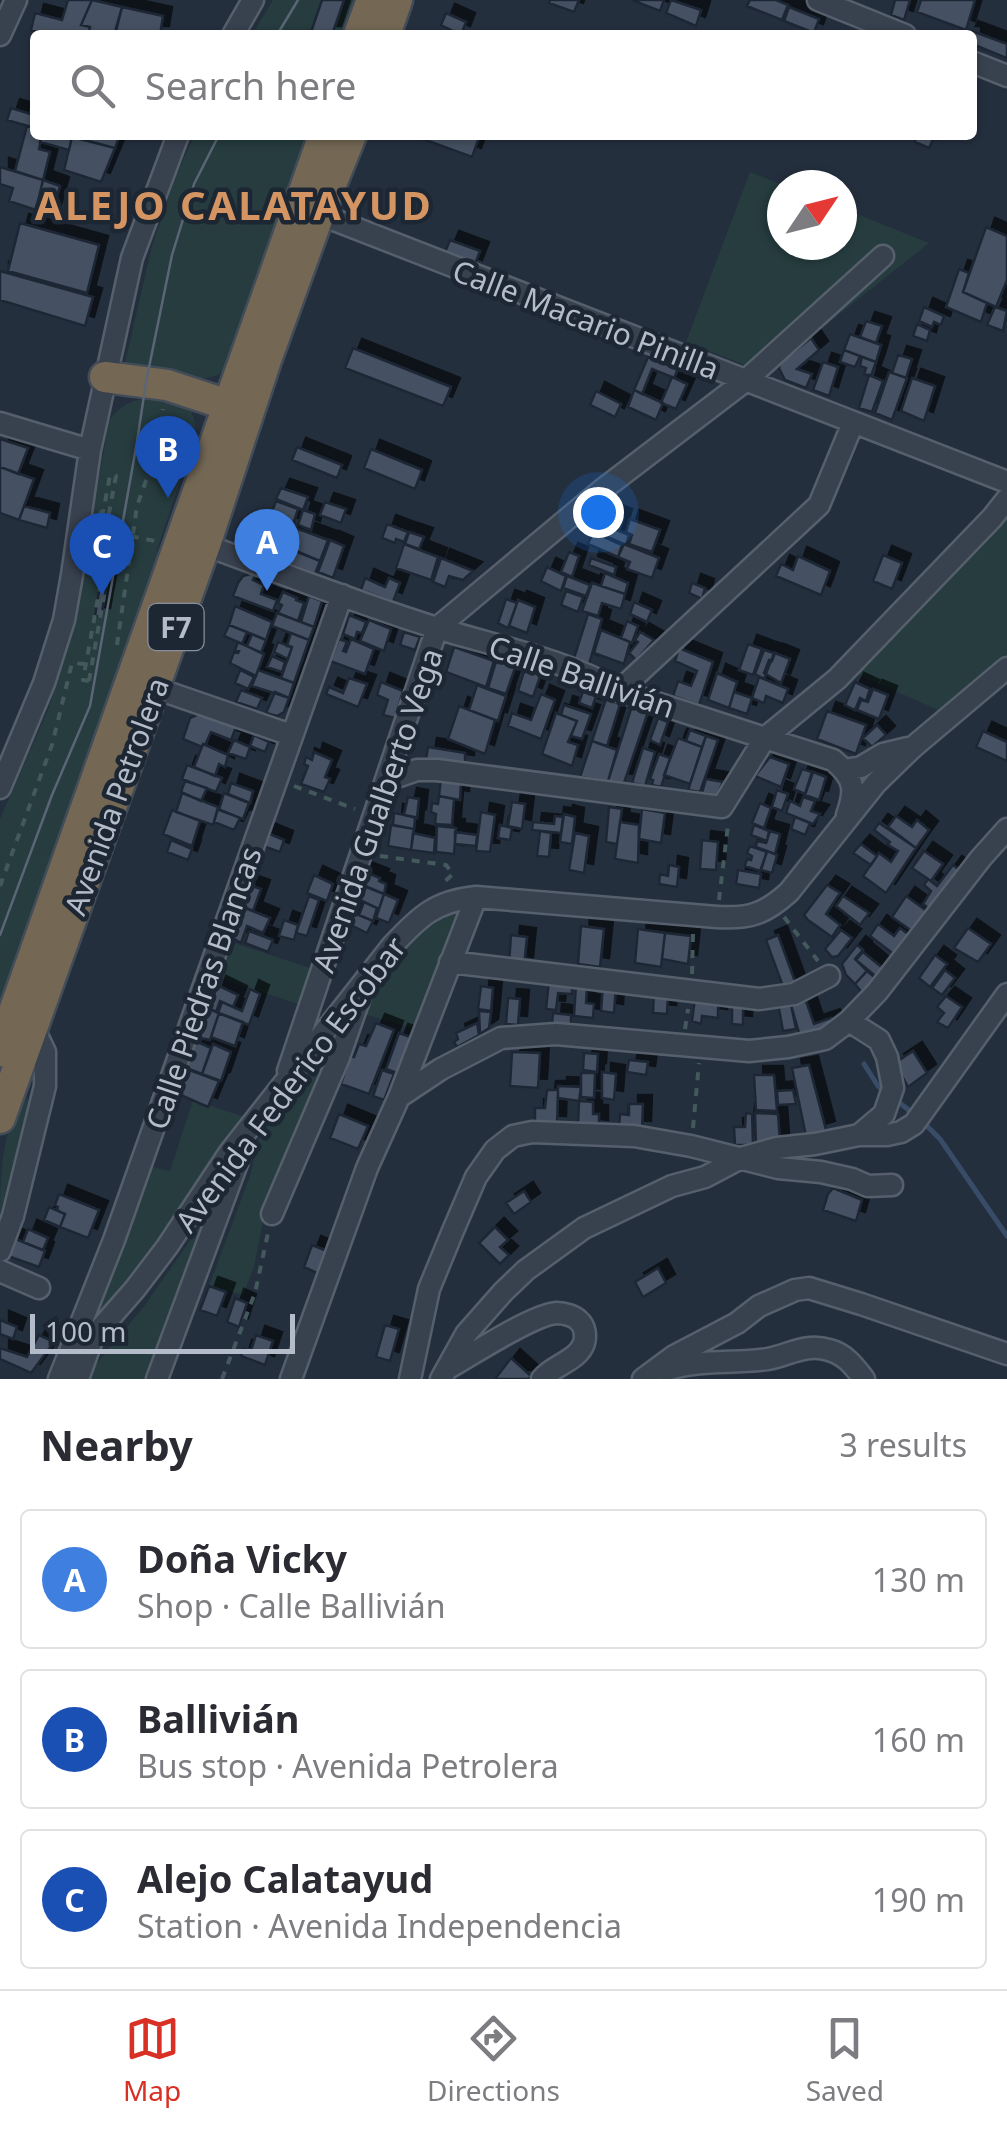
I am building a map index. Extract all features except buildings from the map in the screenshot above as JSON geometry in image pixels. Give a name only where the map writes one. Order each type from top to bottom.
[{"type":"highway","points":[[361,30],[372,0]]},
{"type":"highway","points":[[387,30],[397,0]]},
{"type":"highway","name":"Avenida Petrolera","points":[[0,1051],[322,140]]},
{"type":"highway","name":"Avenida Petrolera","points":[[0,1118],[205,544],[266,360],[349,140]]},
{"type":"highway","points":[[105,377],[167,385],[228,405]]},
{"type":"street","points":[[236,30],[253,0]]},
{"type":"street","points":[[818,0],[893,30]]},
{"type":"street","points":[[0,34],[9,3]]},
{"type":"street","points":[[977,64],[1007,76]]},
{"type":"street","points":[[0,788],[44,683],[64,620],[90,450],[132,258],[176,140]]},
{"type":"street","name":"Calle Macario Pinilla","points":[[320,214],[1007,482]]},
{"type":"street","name":"Avenida Gualberto Vega","points":[[282,1087],[437,628],[602,490],[745,381],[883,256]]},
{"type":"street","points":[[0,423],[90,450]]},
{"type":"street","points":[[619,691],[818,506],[853,423]]},
{"type":"street","points":[[388,780],[417,770],[437,770],[722,807],[766,738],[837,678],[1007,498]]},
{"type":"street","name":"Calle Ballivián","points":[[205,544],[437,628],[524,652],[619,691],[833,760],[845,770]]},
{"type":"street","name":"Calle Piedras Blancas","points":[[60,1379],[114,1240],[342,595]]},
{"type":"street","points":[[291,1379],[367,1168],[450,962],[469,898],[717,918],[741,919],[759,914],[775,905],[807,872],[876,783],[1007,668]]},
{"type":"street","points":[[154,688],[291,735]]},
{"type":"street","points":[[843,827],[854,796],[845,770],[860,767],[883,754],[912,748]]},
{"type":"street","points":[[399,1096],[501,1038],[556,1034],[749,1051],[825,1040],[877,992],[1007,829]]},
{"type":"street","name":"Avenida Federico Escobar","points":[[74,1379],[79,1376],[93,1337],[146,1275],[230,1152],[392,946],[420,917],[447,901],[469,898]]},
{"type":"street","points":[[450,962],[759,999],[794,994],[829,976]]},
{"type":"street","points":[[272,1214],[338,1058],[364,984]]},
{"type":"street","points":[[446,1373],[479,1317],[526,1270],[584,1228],[742,1158],[777,1148],[859,1135],[888,1135],[914,1124],[1007,994]]},
{"type":"street","points":[[849,1021],[880,1040],[893,1088],[884,1114],[859,1135]]},
{"type":"street","points":[[0,1251],[44,1086],[45,1052],[33,1028]]},
{"type":"street","points":[[157,1379],[254,1124]]},
{"type":"street","points":[[410,1379],[429,1288],[476,1177],[495,1150],[513,1136],[532,1132],[634,1136],[778,1168],[821,1172],[868,1186],[892,1186]]},
{"type":"street","points":[[698,1148],[711,1158],[712,1166],[705,1177]]},
{"type":"street","points":[[0,1271],[39,1288]]},
{"type":"street","points":[[645,1379],[674,1356],[737,1323],[758,1306],[809,1288],[1007,1354]]},
{"type":"street","points":[[446,1373],[510,1333],[546,1316],[560,1312],[578,1319],[585,1330],[583,1345],[575,1356],[542,1379]]},
{"type":"street","points":[[645,1379],[683,1364],[773,1358],[816,1347],[834,1351],[850,1361],[864,1379]]},
{"type":"path","points":[[118,644],[137,506],[153,460],[167,385]]},
{"type":"path","points":[[94,511],[103,512],[110,475],[116,476],[103,531],[157,541]]},
{"type":"path","points":[[112,532],[88,681],[83,680],[112,532]]},
{"type":"path","points":[[0,886],[52,745],[72,663],[86,664]]},
{"type":"path","points":[[276,779],[373,816]]},
{"type":"path","points":[[717,918],[728,822],[722,807]]},
{"type":"path","points":[[360,853],[446,865],[453,874],[442,884],[458,884],[469,898]]},
{"type":"path","points":[[698,1148],[700,1048]]},
{"type":"path","points":[[222,1379],[256,1293],[272,1214]]},
{"type":"green space","points":[[273,0],[361,0],[350,30],[255,30]]},
{"type":"green space","points":[[193,140],[311,140],[228,369],[204,378],[166,376],[125,363],[152,246]]},
{"type":"green space","points":[[750,172],[767,179],[767,260],[857,260],[857,214],[929,243],[765,373],[686,342]]},
{"type":"green space","points":[[159,397],[187,406],[196,434],[157,550],[160,568],[0,1018],[0,819],[48,710],[71,636],[109,421],[130,403]]},
{"type":"green space","points":[[1007,514],[1007,656],[938,710],[850,671]]},
{"type":"green space","points":[[452,909],[459,915],[418,1030],[364,1014],[369,990],[384,967],[417,934]]},
{"type":"green space","points":[[228,941],[316,970],[304,1006],[216,977]]},
{"type":"green space","points":[[347,1014],[267,1201],[254,1267],[243,1295],[209,1286],[251,1173],[261,1129]]},
{"type":"green space","points":[[27,1098],[31,1103],[15,1182],[0,1225],[1,1174],[7,1138],[11,1122]]},
{"type":"green space","points":[[193,1100],[257,1121],[76,1369],[148,1166],[170,1171]]},
{"type":"green space","points":[[240,1169],[163,1379],[84,1379],[145,1305]]},
{"type":"waterway","points":[[864,1064],[887,1093]]},
{"type":"waterway","points":[[896,1100],[915,1115]]},
{"type":"waterway","points":[[923,1122],[940,1139],[1007,1236]]},
{"type":"tram line","points":[[280,30],[298,0]]},
{"type":"tram line","points":[[0,935],[90,706],[172,255],[194,184],[216,140]]},
{"type":"place","name":"Ballivián","points":[[168,498]]},
{"type":"place","name":"Doña Vicky","points":[[267,591]]},
{"type":"place","name":"Alejo Calatayud","points":[[102,595]]},
{"type":"district","name":"ALEJO CALATAYUD","points":[[234,204]]}]
